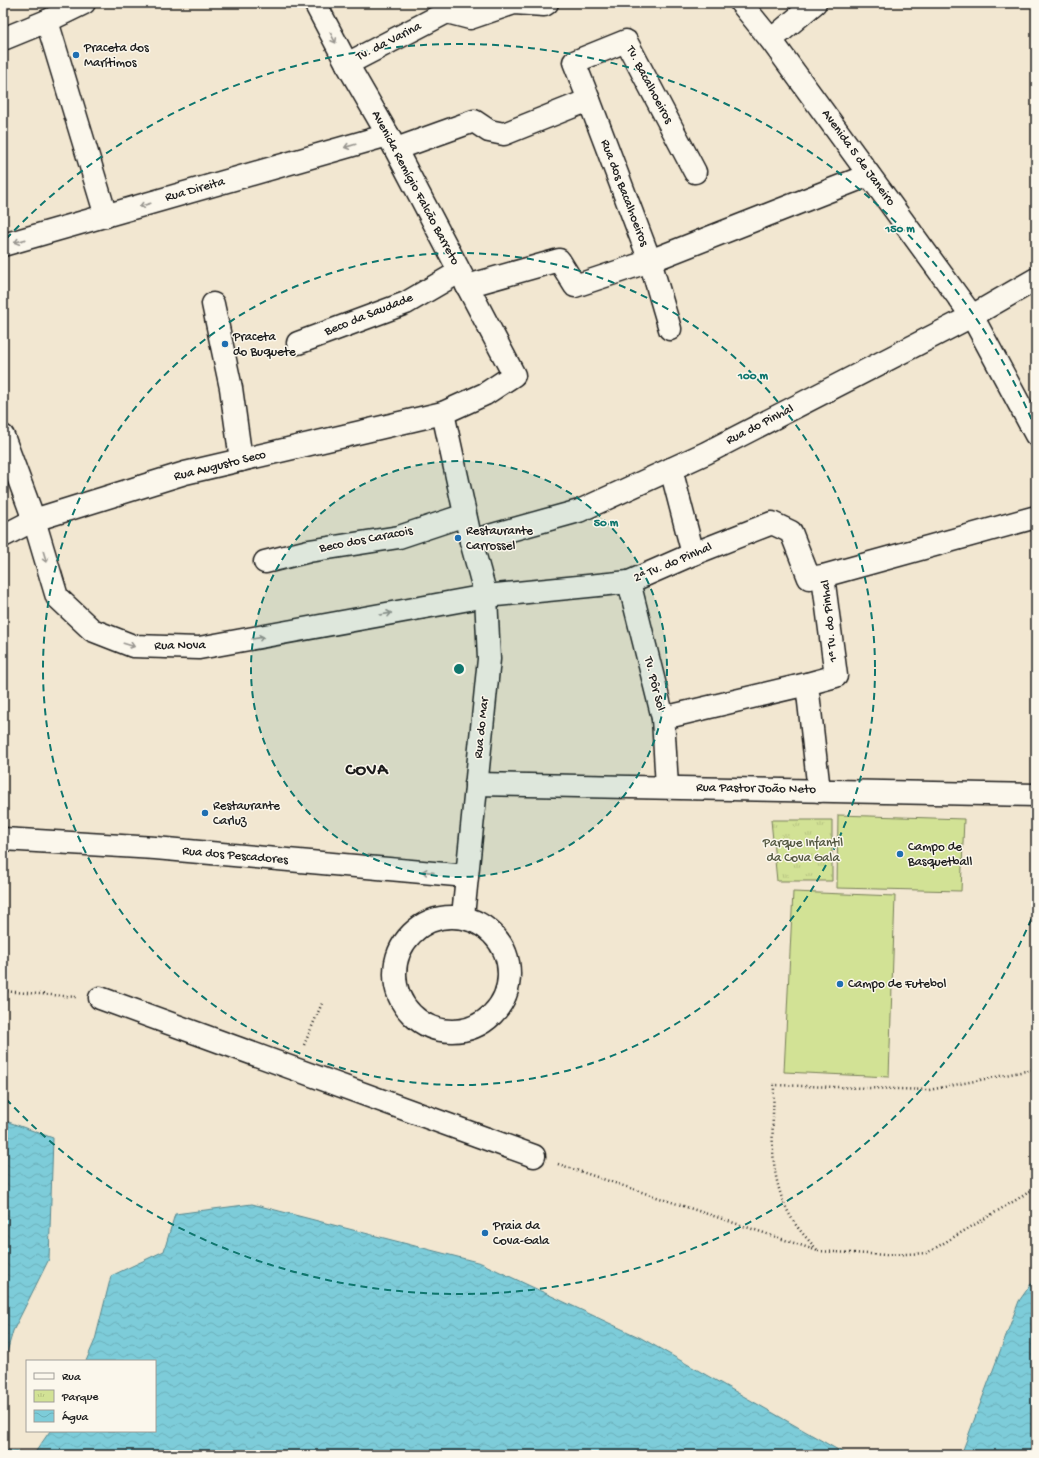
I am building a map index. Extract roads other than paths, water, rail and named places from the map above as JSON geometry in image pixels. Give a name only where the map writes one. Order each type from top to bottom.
[{"type":"street","points":[[3,40],[84,3]]},
{"type":"street","name":"Avenida Remígio Falcão Barreto","points":[[315,3],[347,64],[392,142],[514,375]]},
{"type":"street","name":"Tv. da Varina","points":[[347,64],[439,10],[470,18],[514,3],[547,3]]},
{"type":"street","name":"Avenida 5 de Janeiro","points":[[741,3],[771,40],[870,174],[972,316],[1036,435]]},
{"type":"street","points":[[771,40],[815,3]]},
{"type":"street","points":[[47,21],[106,216]]},
{"type":"street","name":"Tv. Bacalhoeiros","points":[[589,100],[574,62],[626,41],[695,172]]},
{"type":"street","points":[[392,142],[474,121],[489,131],[504,134],[589,100]]},
{"type":"street","name":"Rua dos Bacalhoeiros","points":[[589,100],[650,261],[870,174]]},
{"type":"street","name":"Rua Direita","points":[[3,245],[106,216],[392,142]]},
{"type":"street","name":"Beco da Saudade","points":[[298,343],[406,303],[463,279],[559,260],[575,286],[650,261]]},
{"type":"street","points":[[650,261],[670,329]]},
{"type":"street","name":"Rua do Pinhal","points":[[471,541],[579,511],[671,470],[972,316],[1036,280]]},
{"type":"street","points":[[213,304],[231,388],[241,460]]},
{"type":"street","name":"Rua Augusto Seco","points":[[3,536],[34,520],[185,474],[443,413],[485,394],[514,375]]},
{"type":"street","name":"Rua do Mar","points":[[443,413],[471,541],[486,596],[489,659],[463,916]]},
{"type":"street","name":"Rua Nova","points":[[3,436],[34,520],[57,596],[92,630],[133,646],[199,648],[486,596]]},
{"type":"street","points":[[671,470],[693,554]]},
{"type":"street","name":"Beco dos Caracois","points":[[265,562],[309,551],[400,536],[465,515]]},
{"type":"street","name":"1ª Tv. do Pinhal","points":[[807,684],[836,676],[823,576],[1036,517]]},
{"type":"street","name":"2ª Tv. do Pinhal","points":[[486,596],[628,582],[693,554],[772,523],[791,532],[809,578],[823,576]]},
{"type":"street","name":"Tv. Pôr Sol","points":[[628,582],[662,718],[667,788]]},
{"type":"street","points":[[662,718],[807,684],[819,791]]},
{"type":"street","name":"Rua Pastor João Neto","points":[[476,784],[1036,795]]},
{"type":"street","name":"Rua dos Pescadores","points":[[3,839],[155,848],[467,876]]},
{"type":"street","points":[[447,916],[463,916],[484,926],[504,948],[509,967],[507,990],[498,1008],[480,1024],[462,1031],[442,1031],[432,1028],[415,1018],[402,1002],[397,990],[395,970],[400,950],[412,933],[428,922],[447,916]]},
{"type":"street","points":[[100,998],[534,1156]]},
{"type":"water","points":[[3,1120],[53,1138],[49,1259],[13,1331],[3,1366]]},
{"type":"water","points":[[252,1204],[481,1263],[641,1338],[847,1455],[3,1455],[3,1447],[4,1450],[34,1454],[49,1432],[156,1432],[156,1360],[86,1360],[95,1340],[111,1276],[164,1251],[175,1214]]},
{"type":"water","points":[[1036,1277],[1036,1455],[961,1455],[1019,1301]]},
{"type":"place","name":"Praceta dos Marítimos","points":[[76,55]]},
{"type":"place","name":"Praceta do Buquete","points":[[225,344]]},
{"type":"place","name":"Restaurante Carrossel","points":[[458,538]]},
{"type":"place","name":"Restaurante Carluz","points":[[205,813]]},
{"type":"place","name":"Campo de Basquetball","points":[[900,854]]},
{"type":"place","name":"Campo de Futebol","points":[[840,984]]},
{"type":"place","name":"Praia da Cova-Gala","points":[[485,1233]]},
{"type":"district","name":"COVA","points":[[367,771]]},
{"type":"park label","name":"Parque Infantil da Cova Gala","points":[[803,850]]}]
